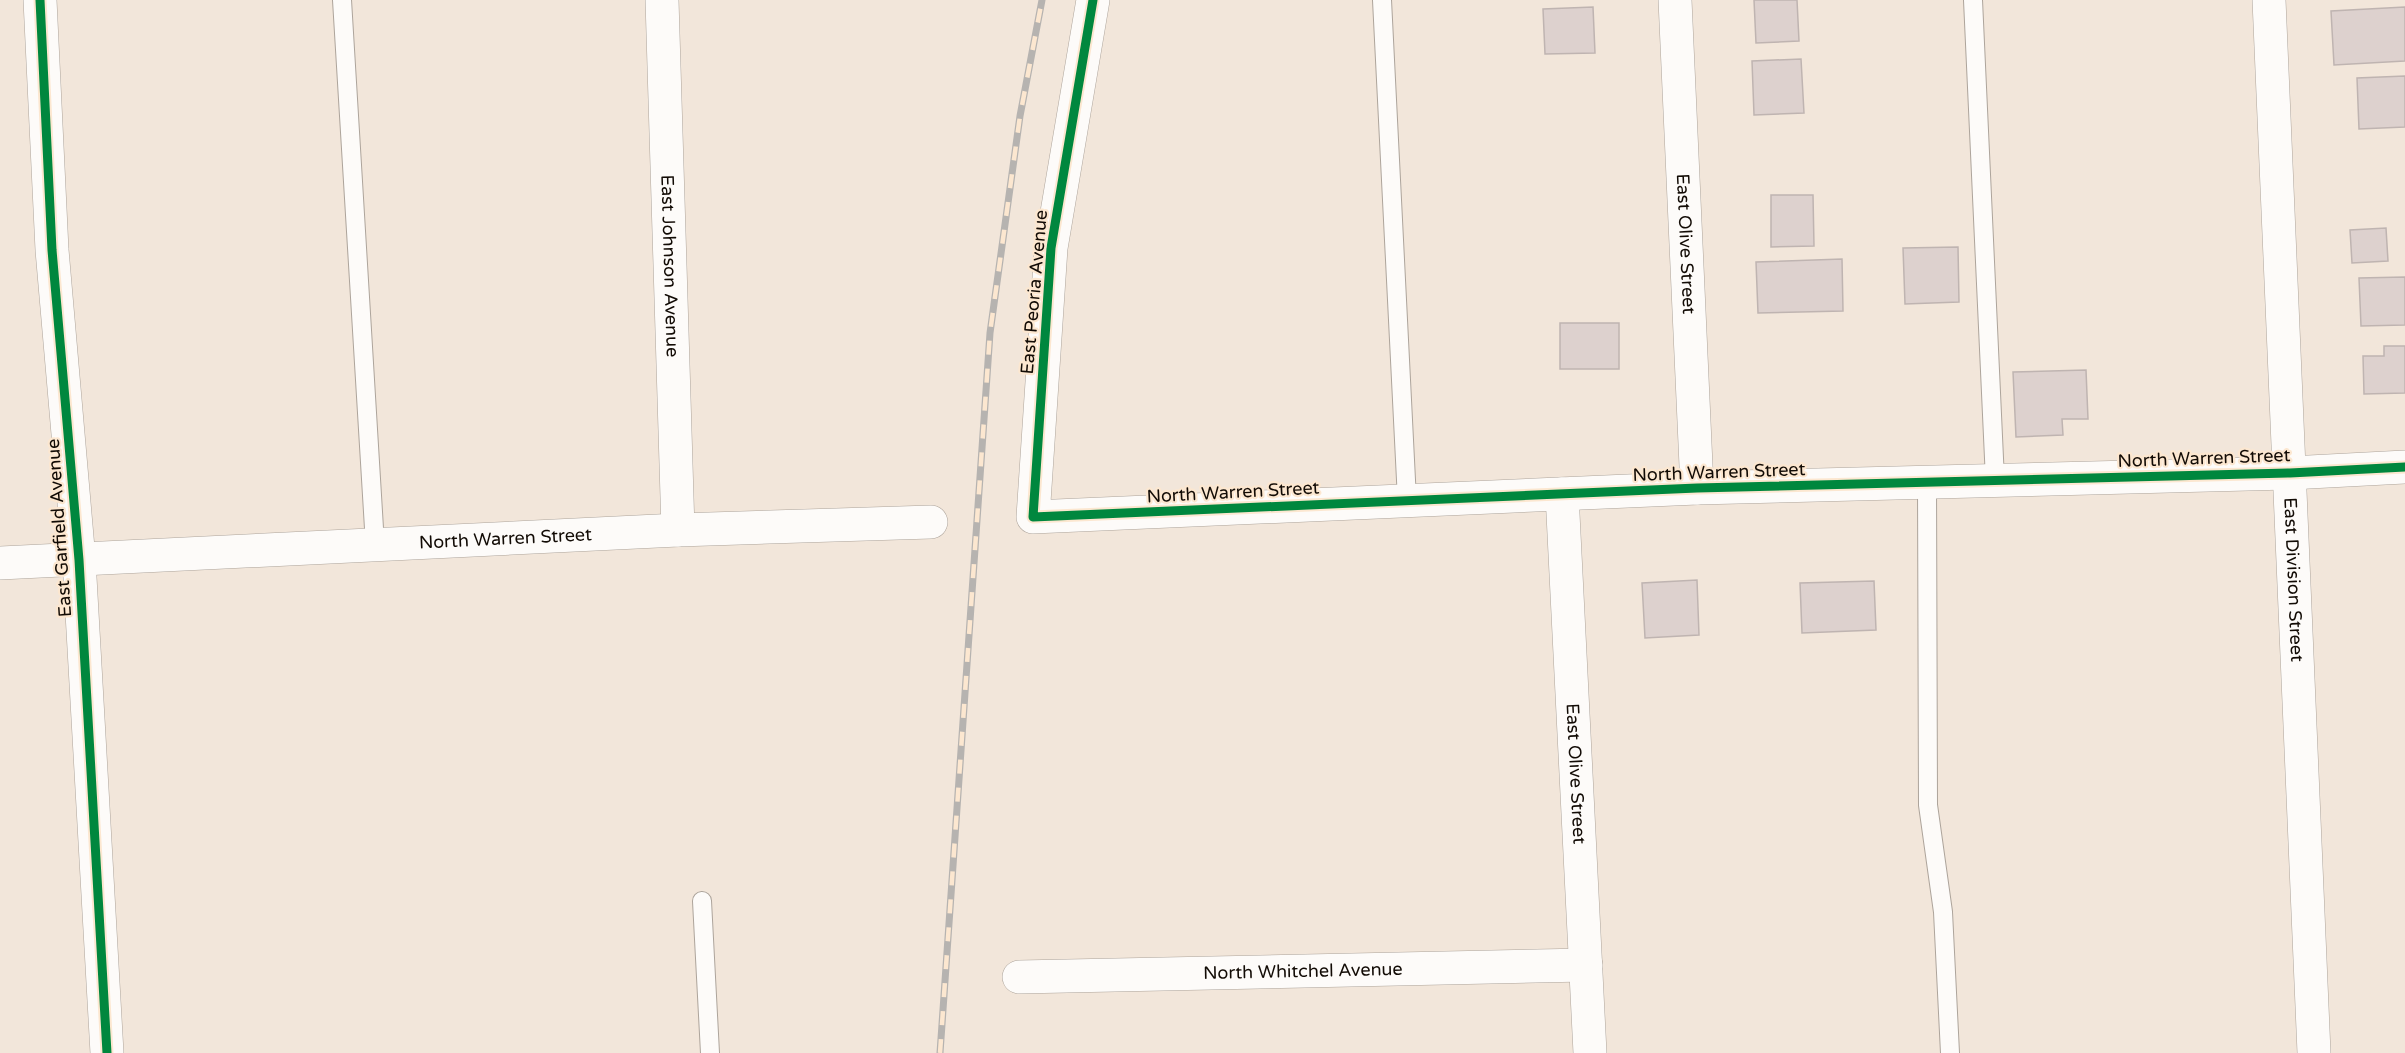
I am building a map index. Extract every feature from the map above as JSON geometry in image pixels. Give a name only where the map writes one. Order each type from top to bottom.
[{"type":"street","name":"East Garfield Avenue","points":[[40,0],[52,250],[79,560],[107,1053]]},
{"type":"street","name":"East Johnson Avenue","points":[[662,0],[678,530]]},
{"type":"street","name":"East Peoria Avenue","points":[[1034,517],[1051,248],[1093,0]]},
{"type":"street","name":"East Olive Street","points":[[1675,0],[1697,488]]},
{"type":"street","name":"East Division Street","points":[[2269,0],[2314,1053]]},
{"type":"street","name":"North Warren Street","points":[[1034,517],[1697,488],[2290,473],[2405,467]]},
{"type":"street","name":"East Olive Street","points":[[1562,494],[1590,1053]]},
{"type":"street","name":"North Warren Street","points":[[0,563],[678,530],[931,522]]},
{"type":"street","name":"North Whitchel Avenue","points":[[1019,977],[1586,965]]},
{"type":"lane","points":[[342,0],[375,545]]},
{"type":"lane","points":[[1382,0],[1407,500]]},
{"type":"lane","points":[[1973,0],[1995,480]]},
{"type":"lane","points":[[1927,482],[1928,805],[1943,912],[1950,1053]]},
{"type":"lane","points":[[702,901],[710,1053]]},
{"type":"building","points":[[1754,0],[1797,0],[1799,41],[1756,43]]},
{"type":"building","points":[[1593,7],[1595,53],[1545,54],[1543,9]]},
{"type":"building","points":[[2405,7],[2405,61],[2334,65],[2331,11]]},
{"type":"building","points":[[1801,59],[1804,113],[1754,115],[1752,61]]},
{"type":"building","points":[[2405,76],[2405,127],[2359,129],[2357,78]]},
{"type":"building","points":[[1771,195],[1813,195],[1814,246],[1771,247]]},
{"type":"building","points":[[2386,228],[2388,261],[2352,263],[2350,230]]},
{"type":"building","points":[[1958,247],[1959,302],[1905,304],[1903,248]]},
{"type":"building","points":[[1842,259],[1843,311],[1758,313],[1756,262]]},
{"type":"building","points":[[2405,277],[2405,325],[2361,326],[2359,278]]},
{"type":"building","points":[[1560,323],[1619,323],[1619,369],[1560,369]]},
{"type":"building","points":[[2384,346],[2405,346],[2405,393],[2364,394],[2363,356],[2384,356]]},
{"type":"building","points":[[2086,370],[2088,419],[2062,419],[2063,435],[2016,437],[2013,372]]},
{"type":"building","points":[[1697,580],[1699,635],[1645,638],[1642,583]]},
{"type":"building","points":[[1874,581],[1876,630],[1802,633],[1800,583]]},
{"type":"railway","points":[[940,1053],[990,333],[1020,116],[1042,0]]},
{"type":"cycle path","points":[[40,0],[52,250],[79,560],[107,1053]]},
{"type":"cycle path","points":[[1093,0],[1051,248],[1033,517],[1697,488],[2290,473],[2405,467]]}]
